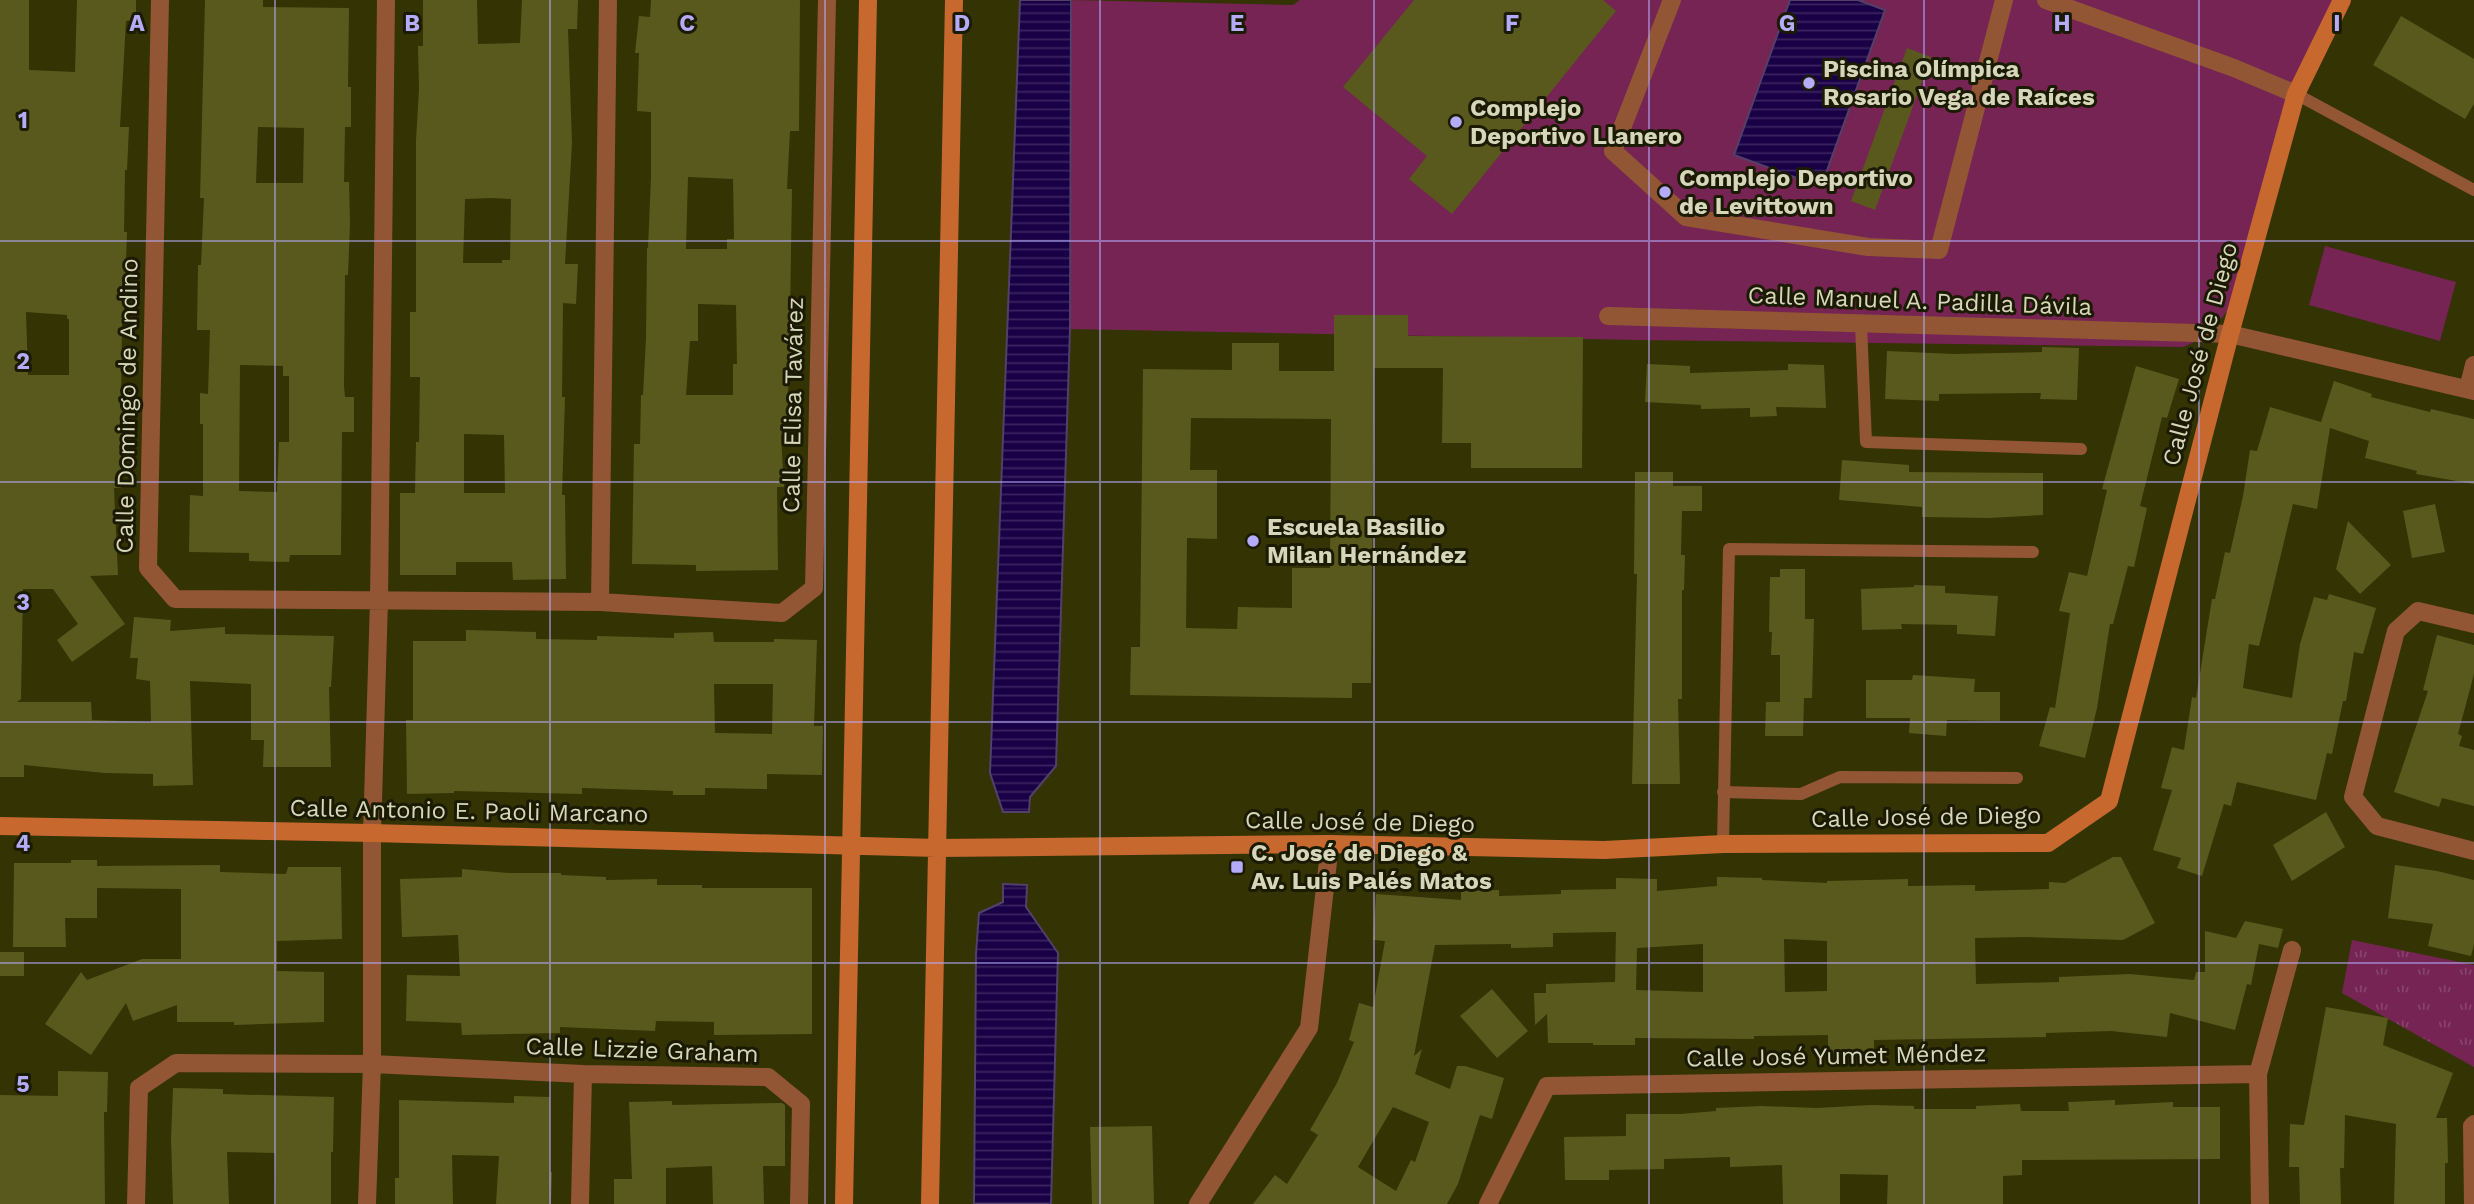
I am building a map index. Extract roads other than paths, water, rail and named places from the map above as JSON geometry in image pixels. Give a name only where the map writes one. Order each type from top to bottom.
[{"type":"street","name":"Calle Domingo de Andino","points":[[160,0],[148,568],[175,599],[379,601]]},
{"type":"street","points":[[367,1204],[373,1064],[373,833],[379,601],[386,0]]},
{"type":"street","points":[[600,602],[608,0]]},
{"type":"street","name":"Calle Elisa Tavárez","points":[[379,601],[600,602],[782,613],[814,588],[827,0]]},
{"type":"street","points":[[844,1204],[869,0]]},
{"type":"street","points":[[930,1204],[954,0]]},
{"type":"street","points":[[1672,0],[1613,151],[1686,217],[1868,247],[1940,250],[2004,0]]},
{"type":"street","points":[[2046,0],[2234,68],[2296,94]]},
{"type":"street","name":"Calle José de Diego","points":[[937,848],[1330,844],[1604,850],[1723,844],[2048,843],[2109,801],[2230,334],[2296,94],[2342,0]]},
{"type":"street","name":"Calle Manuel A. Padilla Dávila","points":[[1608,316],[2230,334],[2471,390]]},
{"type":"street","points":[[2471,390],[2474,365]]},
{"type":"street","points":[[2474,624],[2418,611],[2396,631],[2353,797],[2377,826],[2474,851]]},
{"type":"street","name":"Calle Antonio E. Paoli Marcano","points":[[0,826],[937,848]]},
{"type":"street","points":[[1198,1204],[1308,1028],[1330,844]]},
{"type":"street","points":[[2260,1204],[2258,1074],[2292,950]]},
{"type":"street","name":"Calle Lizzie Graham","points":[[136,1204],[139,1088],[176,1063],[373,1064],[583,1074],[768,1077],[802,1104],[799,1204]]},
{"type":"street","points":[[580,1204],[583,1074]]},
{"type":"street","name":"Calle José Yumet Méndez","points":[[1488,1204],[1547,1086],[2258,1074]]},
{"type":"street","points":[[2473,1204],[2474,1124]]},
{"type":"lane","points":[[2296,94],[2474,190]]},
{"type":"lane","points":[[1861,325],[1866,442],[2081,449]]},
{"type":"lane","points":[[1723,844],[1729,549],[2033,552]]},
{"type":"lane","points":[[1723,792],[1801,794],[1840,777],[2017,778]]},
{"type":"place","name":"Piscina Olímpica Rosario Vega de Raíces","points":[[1809,83]]},
{"type":"place","name":"Complejo Deportivo Llanero","points":[[1456,122]]},
{"type":"place","name":"Complejo Deportivo de Levittown","points":[[1665,192]]},
{"type":"place","name":"Escuela Basilio Milan Hernández","points":[[1253,541]]},
{"type":"place","name":"C. José de Diego & Av. Luis Palés Matos","points":[[1237,867]]}]
